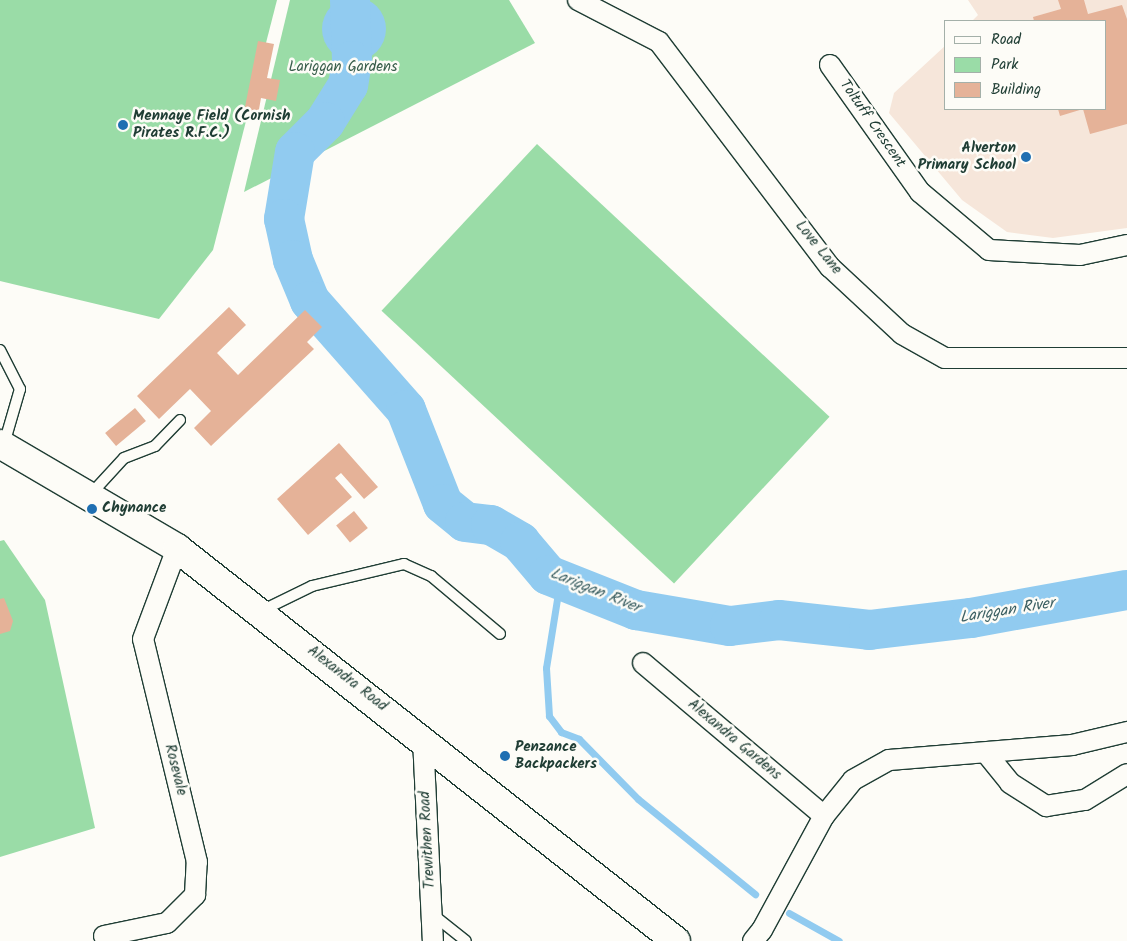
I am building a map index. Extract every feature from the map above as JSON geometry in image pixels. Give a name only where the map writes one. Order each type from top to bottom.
[{"type":"street","name":"Love Lane","points":[[578,0],[659,42],[830,267],[902,334],[945,358],[1127,358]]},
{"type":"street","name":"Toltuff Crescent","points":[[830,64],[920,192],[989,250],[1080,255],[1127,245]]},
{"type":"street","name":"Alexandra Road","points":[[2,445],[90,495],[177,548],[261,611],[676,941]]},
{"type":"street","name":"Rosevale","points":[[104,936],[167,923],[195,895],[197,862],[143,638],[177,548]]},
{"type":"street","name":"Alexandra Gardens","points":[[643,663],[824,816]]},
{"type":"street","points":[[753,941],[762,930],[824,816],[853,780],[889,760],[927,754],[986,753],[1072,745],[1127,732]]},
{"type":"street","name":"Trewithen Road","points":[[423,739],[433,941]]},
{"type":"street","points":[[986,753],[1010,783],[1046,806],[1086,800],[1127,774]]},
{"type":"lane","points":[[0,350],[20,389],[2,445]]},
{"type":"lane","points":[[90,495],[124,458],[155,446],[180,420]]},
{"type":"lane","points":[[261,611],[312,586],[404,564],[431,576],[500,634]]},
{"type":"lane","points":[[431,913],[466,941]]},
{"type":"shaded area","name":"Alverton Primary School","points":[[968,0],[1127,0],[1127,228],[1053,238],[1007,232],[962,200],[889,113],[894,93],[944,47],[944,110],[1107,110],[1107,20],[973,20],[978,15]]},
{"type":"green space","name":"Mennaye Field (Cornish Pirates R.F.C.)","points":[[0,0],[277,0],[213,250],[159,319],[0,281]]},
{"type":"green space","name":"Lariggan Gardens","points":[[290,0],[509,0],[535,43],[244,192]]},
{"type":"green space","points":[[537,144],[830,417],[674,584],[382,311]]},
{"type":"green space","points":[[4,540],[45,600],[95,828],[0,857],[0,541]]},
{"type":"water","points":[[345,-1],[363,-1],[372,3],[380,11],[385,23],[385,35],[380,47],[372,55],[354,61],[336,55],[328,47],[322,29],[328,11],[336,3]]},
{"type":"building","points":[[1058,0],[1084,0],[1088,14],[1122,5],[1127,19],[1127,124],[1090,134],[1083,110],[1107,110],[1107,20],[1034,20],[1033,17],[1061,9]]},
{"type":"building","points":[[258,41],[274,44],[267,78],[280,80],[276,101],[261,98],[258,115],[244,112]]},
{"type":"building","points":[[1058,110],[1080,110],[1060,116]]},
{"type":"building","points":[[229,307],[246,325],[217,353],[238,375],[305,310],[322,327],[307,342],[314,349],[211,446],[194,428],[211,411],[190,389],[159,419],[137,396]]},
{"type":"building","points":[[135,408],[146,421],[116,446],[105,433]]},
{"type":"building","points":[[339,443],[378,487],[364,499],[341,473],[335,478],[352,497],[308,535],[277,499]]},
{"type":"building","points":[[354,511],[368,528],[350,543],[336,525]]},
{"type":"building","points":[[4,598],[13,621],[10,631],[0,634],[0,599]]},
{"type":"waterway","name":"Lariggan River","points":[[350,0],[352,61],[348,85],[325,122],[295,152],[284,219],[293,260],[310,301],[406,410],[443,504],[465,522],[491,525],[520,542],[548,575],[636,610],[730,626],[779,620],[869,630],[971,618],[1127,590]]},
{"type":"waterway","points":[[548,575],[558,593],[546,668],[549,716],[561,732],[579,739],[638,799],[755,894]]},
{"type":"waterway","points":[[789,913],[839,941]]},
{"type":"place","name":"Mennaye Field (Cornish Pirates R.F.C.)","points":[[123,125]]},
{"type":"place","name":"Alverton Primary School","points":[[1026,157]]},
{"type":"place","name":"Chynance","points":[[92,509]]},
{"type":"place","name":"Penzance Backpackers","points":[[505,756]]}]
